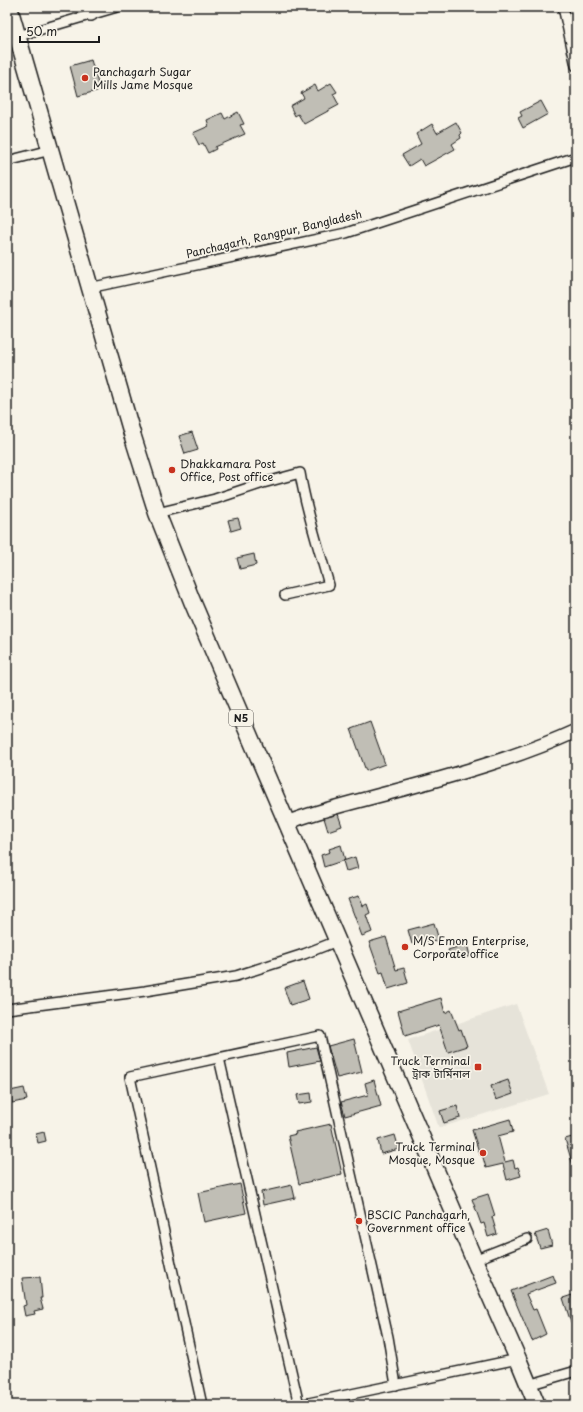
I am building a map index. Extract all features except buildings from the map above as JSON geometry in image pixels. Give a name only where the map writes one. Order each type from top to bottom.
[{"type":"highway","name":"N5","points":[[9,7],[51,150],[89,288],[145,479],[157,513],[195,608],[286,823],[537,1405]]},
{"type":"street","points":[[18,36],[90,11],[117,7]]},
{"type":"street","points":[[563,7],[576,66]]},
{"type":"street","points":[[7,162],[51,150]]},
{"type":"street","name":"Panchagarh, Rangpur, Bangladesh","points":[[89,288],[346,233],[576,157]]},
{"type":"street","points":[[157,513],[215,499],[263,483],[300,473],[304,499],[315,532],[329,585],[285,595]]},
{"type":"street","points":[[286,823],[300,817],[476,768],[549,743],[576,731]]},
{"type":"street","points":[[7,1009],[145,991],[236,976],[304,954],[337,941]]},
{"type":"street","points":[[202,1405],[130,1077],[320,1036],[388,1337],[396,1385]]},
{"type":"street","points":[[219,1058],[299,1405],[518,1359]]},
{"type":"street","points":[[474,1260],[527,1239]]},
{"type":"street","points":[[528,1384],[576,1370]]},
{"type":"shaded area","name":"Truck Terminal ট্রাক টার্মিনাল","points":[[516,1004],[549,1094],[439,1128],[408,1040]]},
{"type":"place","name":"Panchagarh Sugar Mills Jame Mosque","points":[[85,78]]},
{"type":"place","name":"Dhakkamara Post Office, Post office","points":[[172,470]]},
{"type":"place","name":"M/S Emon Enterprise, Corporate office","points":[[405,947]]},
{"type":"place","name":"Truck Terminal ট্রাক টার্মিনাল","points":[[478,1067]]},
{"type":"place","name":"Truck Terminal Mosque, Mosque","points":[[483,1153]]},
{"type":"place","name":"BSCIC Panchagarh, Government office","points":[[359,1221]]}]
